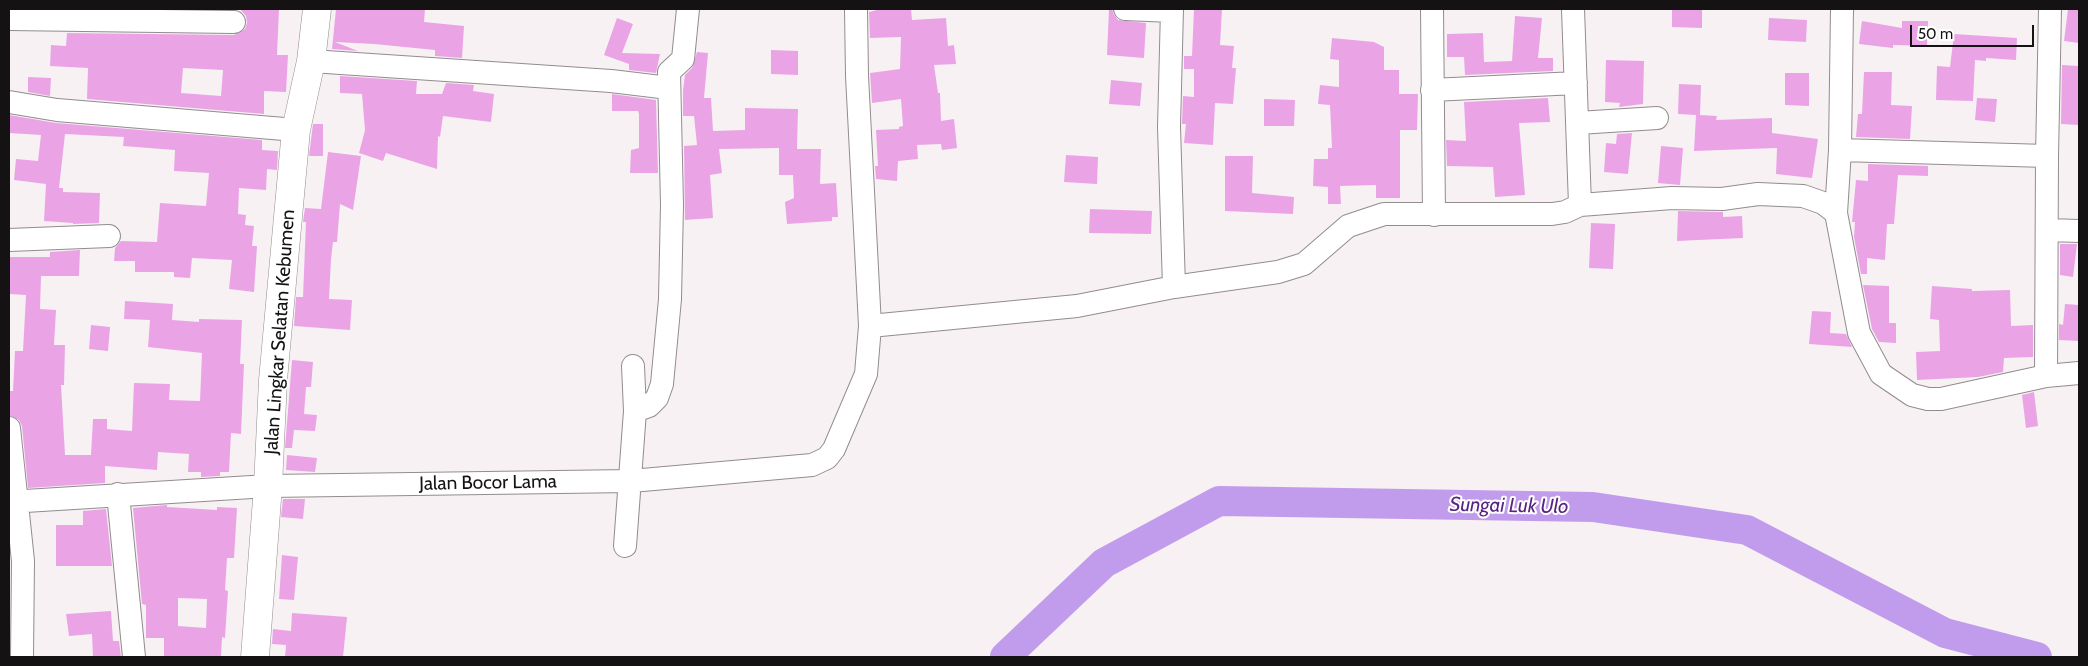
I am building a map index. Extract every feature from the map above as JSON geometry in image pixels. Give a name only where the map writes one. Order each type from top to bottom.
[{"type":"highway","name":"Jalan Lingkar Selatan Kebumen","points":[[256,657],[268,486],[273,380],[296,130],[311,61],[317,9]]},
{"type":"street","points":[[635,411],[649,406],[657,398],[662,384],[670,289],[672,204],[669,72],[683,59],[688,9]]},
{"type":"street","name":"Jalan Bocor Lama","points":[[13,502],[268,486],[631,481],[812,466],[827,458],[834,449],[866,374],[870,326],[857,76],[856,9]]},
{"type":"street","points":[[1126,9],[1172,10],[1168,94],[1174,287]]},
{"type":"street","points":[[1432,9],[1434,215]]},
{"type":"street","points":[[1573,9],[1580,205]]},
{"type":"street","points":[[1842,9],[1840,150],[1836,213],[1859,333],[1880,374],[1912,395],[1941,400],[2046,376],[2079,373]]},
{"type":"street","points":[[2046,376],[2050,9]]},
{"type":"street","points":[[9,19],[37,14],[234,22]]},
{"type":"street","points":[[311,61],[611,81],[669,88]]},
{"type":"street","points":[[1432,90],[1576,83]]},
{"type":"street","points":[[9,102],[57,110],[296,130]]},
{"type":"street","points":[[1578,123],[1656,118]]},
{"type":"street","points":[[1840,150],[2048,156]]},
{"type":"street","points":[[870,326],[1077,306],[1174,287],[1278,272],[1304,264],[1316,256],[1348,226],[1384,214],[1552,214],[1565,212],[1580,205],[1672,198],[1708,200],[1758,194],[1803,196],[1823,203],[1836,213]]},
{"type":"street","points":[[2048,230],[2079,231]]},
{"type":"street","points":[[9,240],[109,236]]},
{"type":"street","points":[[625,546],[635,411],[634,366]]},
{"type":"street","points":[[9,428],[13,502],[24,561],[22,657]]},
{"type":"street","points":[[118,494],[134,657]]},
{"type":"building","points":[[240,9],[279,9],[277,55],[288,55],[286,92],[264,91],[264,114],[87,99],[88,68],[50,66],[51,45],[66,46],[67,33],[234,35],[245,29],[247,23],[246,16]],"holes":[[[183,68],[223,70],[221,96],[181,93]]]},
{"type":"building","points":[[336,9],[425,9],[424,22],[464,26],[462,58],[435,56],[435,50],[374,44],[335,42],[358,51],[332,49]]},
{"type":"building","points":[[881,9],[911,9],[912,20],[946,18],[948,46],[954,45],[956,64],[934,65],[938,93],[940,93],[941,121],[954,119],[957,148],[942,150],[941,144],[917,145],[918,159],[898,161],[897,181],[876,179],[875,166],[878,166],[876,130],[899,129],[899,127],[903,126],[901,99],[872,103],[870,73],[900,69],[901,37],[870,38],[869,12]]},
{"type":"building","points":[[1109,9],[1112,9],[1118,20],[1146,23],[1144,58],[1107,55]]},
{"type":"building","points":[[1194,9],[1222,9],[1220,45],[1234,46],[1232,68],[1236,68],[1233,104],[1215,103],[1213,145],[1184,143],[1186,124],[1182,124],[1183,96],[1194,97],[1194,69],[1184,69],[1184,56],[1192,56]]},
{"type":"building","points":[[1672,9],[1702,9],[1702,28],[1672,27]]},
{"type":"building","points":[[2068,9],[2079,9],[2079,43],[2064,41]]},
{"type":"building","points":[[1515,16],[1542,18],[1538,58],[1553,58],[1553,71],[1465,75],[1464,57],[1447,57],[1447,34],[1483,33],[1484,62],[1512,61]]},
{"type":"building","points":[[617,18],[633,24],[622,53],[660,54],[656,73],[629,70],[629,64],[604,55]]},
{"type":"building","points":[[1769,18],[1807,20],[1806,42],[1768,40]]},
{"type":"building","points":[[1862,21],[1902,28],[1902,21],[1928,21],[1927,46],[1893,45],[1893,48],[1859,44]]},
{"type":"building","points":[[1954,34],[2017,38],[2016,60],[1986,58],[1986,61],[1975,60],[1973,101],[1936,100],[1937,66],[1950,67]]},
{"type":"building","points":[[1332,38],[1374,42],[1384,47],[1384,70],[1399,70],[1399,94],[1418,94],[1417,130],[1400,130],[1400,198],[1376,198],[1376,185],[1340,186],[1341,204],[1328,204],[1328,187],[1313,186],[1314,159],[1328,159],[1328,148],[1332,148],[1330,105],[1318,104],[1320,85],[1339,87],[1339,60],[1330,59]]},
{"type":"building","points":[[771,50],[798,51],[798,75],[771,74]]},
{"type":"building","points":[[697,52],[708,53],[704,98],[711,98],[713,131],[745,130],[745,108],[798,109],[797,149],[821,149],[820,184],[836,183],[838,217],[832,217],[832,221],[787,224],[785,202],[794,198],[793,175],[779,175],[779,148],[719,149],[722,173],[710,175],[713,218],[685,220],[684,146],[697,145],[694,116],[683,116],[683,90],[685,75],[692,68]]},
{"type":"building","points":[[1606,60],[1644,61],[1643,104],[1619,107],[1620,103],[1605,102]]},
{"type":"building","points":[[2062,65],[2079,66],[2079,125],[2061,124]]},
{"type":"building","points":[[1864,72],[1892,72],[1891,105],[1912,106],[1910,139],[1856,137],[1858,114],[1862,114]]},
{"type":"building","points":[[1785,73],[1809,73],[1809,106],[1785,105]]},
{"type":"building","points":[[340,76],[417,81],[416,94],[442,94],[446,83],[474,85],[473,91],[494,94],[491,122],[443,116],[440,137],[438,136],[437,169],[386,153],[383,161],[359,153],[365,130],[362,94],[340,93]]},
{"type":"building","points":[[28,77],[51,78],[50,96],[28,92]]},
{"type":"building","points":[[1111,80],[1142,83],[1140,106],[1109,104]]},
{"type":"building","points":[[1679,84],[1701,85],[1700,115],[1717,116],[1716,120],[1772,118],[1772,133],[1818,139],[1812,178],[1776,174],[1777,148],[1694,151],[1696,115],[1678,114]]},
{"type":"building","points":[[612,94],[656,100],[658,173],[630,173],[631,150],[639,148],[639,114],[638,111],[612,111]]},
{"type":"building","points":[[1548,98],[1550,122],[1519,123],[1525,195],[1495,197],[1493,167],[1447,166],[1446,140],[1466,141],[1464,102]]},
{"type":"building","points":[[1977,98],[1997,99],[1995,122],[1975,120]]},
{"type":"building","points":[[1264,99],[1295,100],[1294,126],[1264,126]]},
{"type":"building","points":[[9,115],[56,123],[262,140],[262,150],[278,151],[277,170],[267,169],[266,190],[239,188],[238,214],[246,215],[245,225],[254,226],[252,246],[257,246],[254,292],[229,289],[232,260],[192,258],[190,278],[174,277],[174,272],[135,272],[135,261],[114,261],[115,248],[121,241],[157,242],[160,203],[206,206],[209,173],[174,171],[175,150],[123,146],[124,137],[65,134],[59,188],[63,188],[63,192],[100,193],[99,223],[73,224],[44,221],[46,184],[14,180],[16,159],[38,161],[41,135],[9,133]]},
{"type":"building","points":[[313,124],[323,124],[323,156],[309,156]]},
{"type":"building","points":[[1632,133],[1628,174],[1604,172],[1606,143],[1616,144],[1617,134]]},
{"type":"building","points":[[1661,146],[1683,148],[1680,185],[1658,183]]},
{"type":"building","points":[[328,152],[361,156],[353,210],[340,204],[337,242],[333,242],[331,259],[329,299],[352,300],[350,330],[294,326],[296,297],[303,297],[306,222],[303,222],[305,208],[321,209]]},
{"type":"building","points":[[1066,155],[1098,157],[1097,184],[1064,182]]},
{"type":"building","points":[[1225,156],[1253,156],[1252,193],[1294,197],[1293,214],[1225,211]]},
{"type":"building","points":[[1868,164],[1928,166],[1928,176],[1898,175],[1894,224],[1887,224],[1885,260],[1867,258],[1867,274],[1861,274],[1854,237],[1855,222],[1852,222],[1856,180],[1868,181]]},
{"type":"building","points":[[1090,209],[1152,211],[1151,234],[1089,233]]},
{"type":"building","points":[[1678,211],[1723,212],[1723,217],[1742,216],[1743,238],[1677,241]]},
{"type":"building","points":[[1591,223],[1615,224],[1613,269],[1589,268]]},
{"type":"building","points":[[2060,244],[2077,244],[2073,277],[2060,275]]},
{"type":"building","points":[[80,250],[79,276],[41,276],[40,309],[56,310],[54,345],[65,345],[64,385],[61,385],[65,455],[91,455],[93,419],[107,419],[107,429],[132,431],[134,383],[170,384],[169,400],[200,401],[202,353],[148,347],[150,320],[124,319],[125,301],[173,304],[172,320],[199,322],[199,319],[242,320],[240,364],[244,364],[241,434],[231,433],[229,472],[220,472],[220,476],[201,477],[201,472],[188,472],[189,454],[158,452],[157,470],[105,466],[105,483],[28,488],[22,426],[19,420],[9,415],[9,391],[13,391],[15,351],[23,351],[26,295],[9,294],[9,257],[50,257],[50,252]]},
{"type":"building","points":[[1863,285],[1889,286],[1889,323],[1896,323],[1896,343],[1879,342],[1872,329]]},
{"type":"building","points":[[1932,286],[1972,289],[1972,291],[2010,290],[2011,326],[2033,325],[2033,357],[2004,358],[2003,372],[1978,377],[1917,380],[1916,352],[1940,351],[1939,320],[1930,319]]},
{"type":"building","points":[[2065,304],[2079,305],[2079,341],[2059,340],[2059,324],[2063,325]]},
{"type":"building","points":[[1812,311],[1831,312],[1830,333],[1846,334],[1852,347],[1809,344]]},
{"type":"building","points":[[91,325],[110,327],[108,351],[89,349]]},
{"type":"building","points":[[292,360],[313,362],[311,387],[306,387],[304,414],[317,415],[315,431],[294,430],[292,448],[285,448]]},
{"type":"building","points":[[2034,392],[2038,426],[2026,428],[2022,395]]},
{"type":"building","points":[[287,455],[317,458],[315,472],[286,470]]},
{"type":"building","points":[[283,499],[305,499],[303,519],[281,517]]},
{"type":"building","points":[[167,505],[167,507],[217,510],[217,507],[237,508],[234,558],[227,558],[225,590],[228,591],[225,638],[222,637],[221,657],[164,657],[164,638],[146,638],[146,605],[142,604],[133,508]],"holes":[[[178,598],[207,599],[206,628],[178,626]]]},
{"type":"building","points":[[106,509],[112,566],[56,566],[56,525],[83,525],[83,511]]},
{"type":"building","points":[[282,555],[298,557],[294,600],[279,599]]},
{"type":"building","points":[[111,611],[113,641],[119,641],[121,657],[93,657],[92,634],[69,636],[66,614]]},
{"type":"building","points":[[292,613],[347,617],[343,657],[285,657],[286,645],[272,644],[273,629],[291,631]]},
{"type":"waterway","name":"Sungai Luk Ulo","points":[[1005,657],[1104,563],[1219,501],[1593,507],[1747,530],[1945,633],[2037,657]]}]
